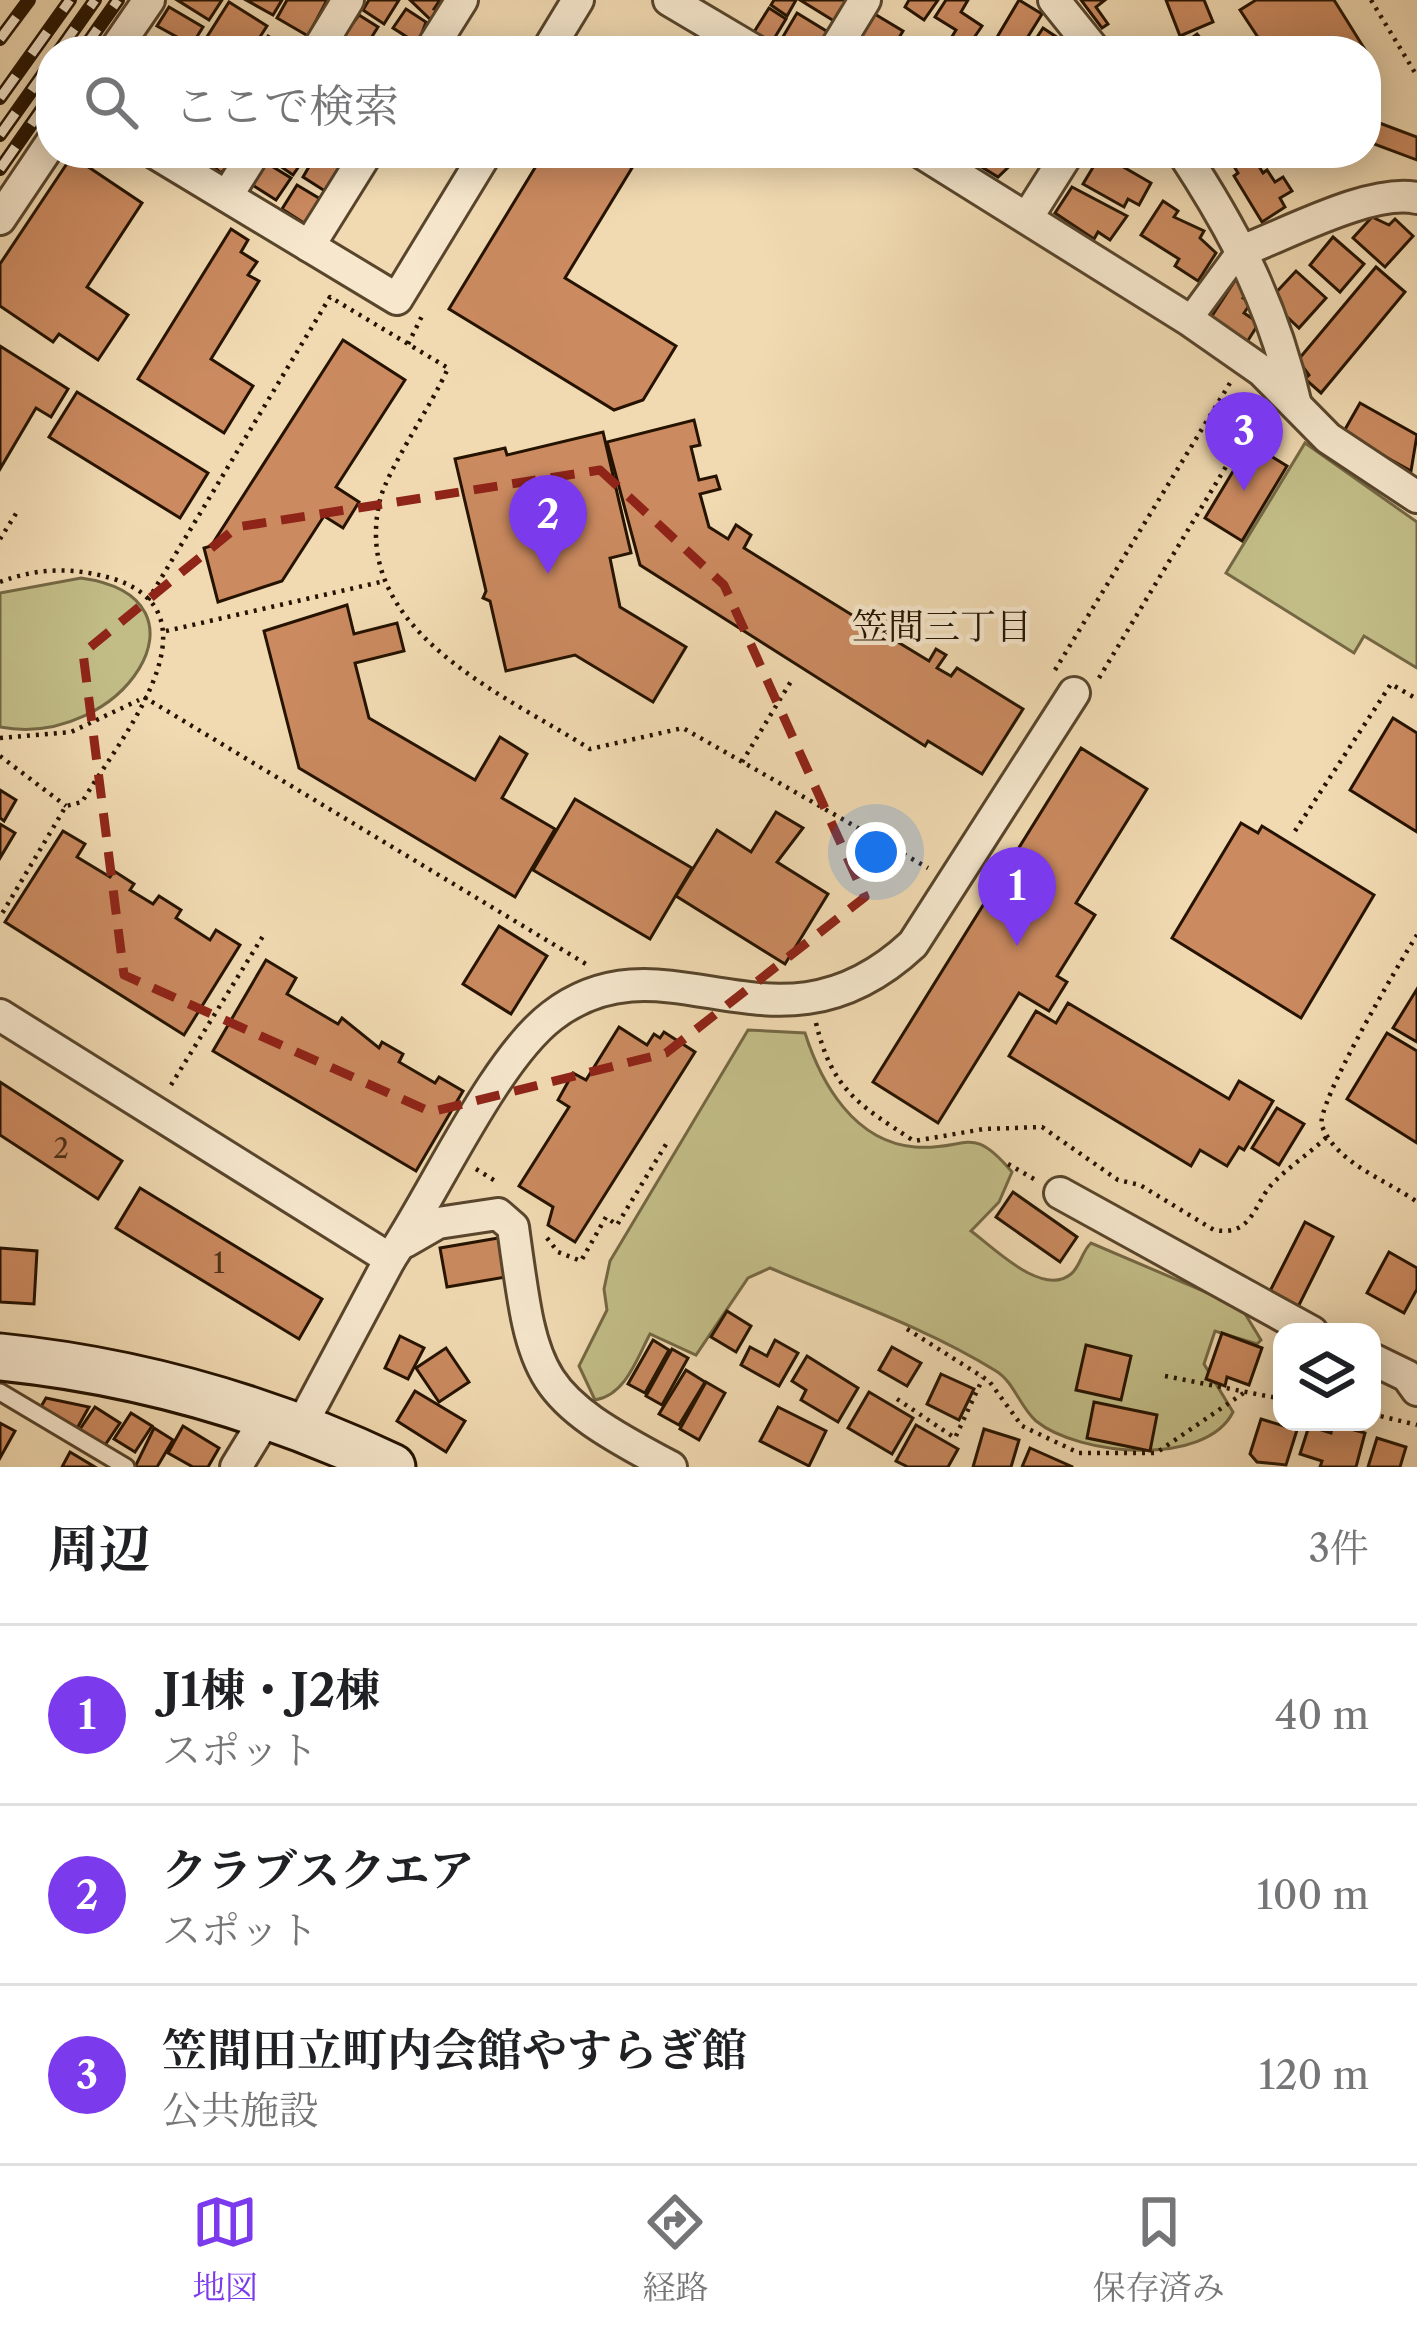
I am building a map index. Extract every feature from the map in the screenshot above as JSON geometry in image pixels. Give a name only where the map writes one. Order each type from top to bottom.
[{"type":"main road","points":[[0,1357],[169,1384],[286,1419],[392,1467]]},
{"type":"street","points":[[124,36],[149,0]]},
{"type":"street","points":[[326,36],[348,0]]},
{"type":"street","points":[[439,36],[462,0]]},
{"type":"street","points":[[556,36],[578,0]]},
{"type":"street","points":[[669,0],[730,36]]},
{"type":"street","points":[[843,36],[865,0]]},
{"type":"street","points":[[1054,0],[1084,36]]},
{"type":"street","points":[[0,219],[36,165]]},
{"type":"street","points":[[180,168],[397,299],[477,168]]},
{"type":"street","points":[[227,196],[245,168]]},
{"type":"street","points":[[309,246],[358,168]]},
{"type":"street","points":[[946,168],[1190,320],[1290,399],[1328,438],[1417,497]]},
{"type":"street","points":[[1027,218],[1059,168]]},
{"type":"street","points":[[1191,168],[1239,252],[1253,267],[1283,350],[1290,399]]},
{"type":"street","points":[[1190,320],[1239,252],[1361,204],[1417,198]]},
{"type":"street","points":[[236,1467],[286,1419],[519,1048],[556,1012],[601,991],[649,983],[778,1003],[848,990],[872,978],[913,944],[935,877],[1074,683]]},
{"type":"street","points":[[0,1016],[395,1252]]},
{"type":"street","points":[[1060,1193],[1296,1323]]},
{"type":"street","points":[[395,1252],[438,1223],[498,1214],[513,1227],[526,1323],[550,1387],[603,1431],[671,1467]]},
{"type":"street","points":[[1381,1363],[1407,1376],[1417,1390]]},
{"type":"lane","points":[[0,1392],[126,1467]]},
{"type":"path","points":[[1371,0],[1417,76]]},
{"type":"path","points":[[148,599],[330,296],[448,368],[381,496],[376,539],[385,580],[429,647],[590,749],[683,728],[935,877]]},
{"type":"path","points":[[1074,683],[1236,374]]},
{"type":"path","points":[[1074,683],[1259,410],[1290,399]]},
{"type":"path","points":[[0,539],[17,512]]},
{"type":"path","points":[[0,582],[51,569],[85,570],[123,582],[148,599],[166,632],[158,673],[82,802],[66,806],[0,917]]},
{"type":"path","points":[[166,632],[385,580]]},
{"type":"path","points":[[742,762],[793,678]]},
{"type":"path","points":[[1295,831],[1391,684],[1417,699]]},
{"type":"path","points":[[0,738],[71,732],[144,697]]},
{"type":"path","points":[[144,697],[597,971],[583,976]]},
{"type":"path","points":[[0,756],[66,806]]},
{"type":"path","points":[[171,1085],[263,935]]},
{"type":"path","points":[[1417,935],[1368,1013],[1362,1039],[1320,1112],[1329,1136],[1358,1166],[1417,1202]]},
{"type":"path","points":[[814,1018],[831,1072],[848,1095],[914,1141],[984,1129],[1042,1127],[1118,1180],[1140,1185],[1214,1230],[1228,1232],[1248,1222],[1272,1183],[1329,1136]]},
{"type":"path","points":[[542,1229],[558,1252],[581,1261],[606,1217],[617,1225],[668,1142]]},
{"type":"path","points":[[471,1166],[508,1190]]},
{"type":"path","points":[[907,1329],[983,1378],[1022,1426],[1079,1453],[1156,1453],[1245,1392]]},
{"type":"path","points":[[1165,1376],[1273,1397]]},
{"type":"path","points":[[897,1400],[955,1438],[983,1378]]},
{"type":"path","points":[[1381,1416],[1417,1426]]},
{"type":"path","points":[[1076,1467],[1079,1453]]},
{"type":"highlighted area","points":[[600,470],[724,585],[865,897],[666,1053],[431,1112],[124,975],[83,653],[237,527]]},
{"type":"shaded area","points":[[1305,443],[1417,522],[1417,668],[1364,636],[1354,653],[1226,573]]},
{"type":"shaded area","points":[[81,578],[123,591],[145,613],[150,640],[139,669],[116,695],[84,716],[44,728],[0,727],[0,593]]},
{"type":"shaded area","points":[[748,1030],[805,1033],[831,1090],[874,1134],[915,1147],[977,1143],[998,1157],[1012,1172],[999,1202],[971,1231],[1032,1275],[1059,1280],[1071,1274],[1091,1243],[1244,1312],[1261,1340],[1257,1344],[1215,1331],[1204,1364],[1233,1412],[1219,1430],[1197,1442],[1140,1450],[1110,1448],[1056,1433],[1036,1421],[1002,1376],[970,1356],[770,1268],[748,1278],[696,1355],[650,1334],[623,1383],[595,1400],[579,1366],[607,1310],[604,1289],[610,1261]]},
{"type":"building","points":[[177,0],[222,0],[209,20]]},
{"type":"building","points":[[246,0],[282,0],[273,15]]},
{"type":"building","points":[[287,0],[327,0],[308,36],[277,18]]},
{"type":"building","points":[[369,0],[399,0],[384,24],[363,10]]},
{"type":"building","points":[[410,0],[440,0],[434,9],[439,12],[432,21]]},
{"type":"building","points":[[774,0],[796,0],[787,16],[771,5]]},
{"type":"building","points":[[800,0],[847,0],[834,21]]},
{"type":"building","points":[[909,0],[938,0],[924,20],[905,7]]},
{"type":"building","points":[[946,0],[968,0],[961,12],[982,26],[975,36],[952,36],[956,30],[935,17]]},
{"type":"building","points":[[1019,0],[1042,14],[1028,36],[998,36]]},
{"type":"building","points":[[1081,0],[1105,0],[1096,7],[1108,24],[1102,28]]},
{"type":"building","points":[[1166,0],[1204,0],[1213,22],[1180,36]]},
{"type":"building","points":[[1256,0],[1334,0],[1357,36],[1257,36],[1240,10]]},
{"type":"building","points":[[229,2],[267,26],[261,36],[207,36]]},
{"type":"building","points":[[169,7],[203,27],[197,36],[175,36],[157,26]]},
{"type":"building","points":[[769,8],[786,19],[776,36],[754,32]]},
{"type":"building","points":[[406,9],[426,22],[421,36],[406,36],[393,28]]},
{"type":"building","points":[[797,13],[828,32],[825,36],[783,36]]},
{"type":"building","points":[[873,13],[903,31],[900,36],[859,36]]},
{"type":"building","points":[[359,15],[378,27],[372,36],[343,36]]},
{"type":"building","points":[[1381,124],[1417,137],[1417,160],[1381,147]]},
{"type":"building","points":[[64,168],[90,168],[142,203],[87,287],[128,315],[98,360],[59,334],[53,342],[0,306],[0,264]]},
{"type":"building","points":[[261,168],[275,168],[291,178],[276,200],[251,184]]},
{"type":"building","points":[[308,168],[342,168],[328,193],[303,177]]},
{"type":"building","points":[[535,168],[632,168],[565,278],[676,346],[643,400],[614,410],[449,309]]},
{"type":"building","points":[[983,168],[1007,168],[998,177]]},
{"type":"building","points":[[1093,168],[1125,168],[1151,183],[1139,205],[1128,199],[1124,207],[1083,184]]},
{"type":"building","points":[[1235,168],[1260,168],[1275,182],[1283,177],[1292,191],[1280,198],[1285,207],[1262,222],[1234,176]]},
{"type":"building","points":[[297,185],[322,200],[304,223],[282,209]]},
{"type":"building","points":[[1072,187],[1127,216],[1110,240],[1098,232],[1094,239],[1055,213]]},
{"type":"building","points":[[1163,201],[1178,211],[1174,217],[1204,231],[1200,238],[1216,253],[1198,281],[1175,266],[1179,259],[1141,235]]},
{"type":"building","points":[[1372,217],[1389,225],[1395,219],[1413,236],[1385,267],[1353,238]]},
{"type":"building","points":[[231,229],[248,240],[241,252],[257,262],[248,275],[259,281],[211,359],[253,386],[224,433],[138,379]]},
{"type":"building","points":[[1333,237],[1364,264],[1340,292],[1310,265]]},
{"type":"building","points":[[1376,267],[1405,292],[1321,393],[1305,379],[1309,375],[1298,360]]},
{"type":"building","points":[[1296,271],[1326,298],[1299,328],[1269,300]]},
{"type":"building","points":[[1236,279],[1249,288],[1243,298],[1251,303],[1244,313],[1259,323],[1247,342],[1210,319]]},
{"type":"building","points":[[343,340],[405,380],[336,487],[359,502],[343,528],[324,516],[282,581],[218,602],[204,548],[211,546]]},
{"type":"building","points":[[0,346],[68,389],[51,417],[36,408],[0,469]]},
{"type":"building","points":[[77,392],[208,473],[180,518],[49,437]]},
{"type":"building","points":[[1360,403],[1417,435],[1411,471],[1343,433]]},
{"type":"building","points":[[694,420],[700,445],[691,447],[699,480],[716,476],[720,489],[700,494],[709,527],[728,539],[736,525],[751,535],[744,548],[873,628],[883,611],[893,618],[883,633],[929,661],[936,649],[946,655],[937,668],[951,676],[957,668],[1023,709],[982,774],[928,741],[925,746],[640,565],[607,442]]},
{"type":"building","points":[[603,432],[631,553],[610,558],[620,607],[686,647],[653,702],[575,655],[506,671],[490,601],[483,598],[486,591],[455,459],[505,448],[507,455]]},
{"type":"building","points":[[1250,443],[1287,466],[1242,541],[1205,518]]},
{"type":"building","points":[[347,605],[354,634],[397,623],[404,651],[355,663],[369,718],[475,780],[500,737],[527,754],[502,798],[555,829],[515,897],[299,768],[264,631]]},
{"type":"building","points":[[1393,718],[1417,733],[1417,832],[1350,790]]},
{"type":"building","points":[[1081,748],[1147,789],[1076,903],[1095,915],[1057,976],[1067,982],[1049,1011],[1019,993],[938,1123],[873,1082]]},
{"type":"building","points":[[0,790],[16,800],[4,821],[0,818]]},
{"type":"building","points":[[575,799],[692,868],[650,939],[533,870]]},
{"type":"building","points":[[776,812],[803,828],[777,862],[828,894],[785,964],[676,896],[717,830],[751,852]]},
{"type":"building","points":[[1241,823],[1258,833],[1262,826],[1374,895],[1301,1018],[1172,938]]},
{"type":"building","points":[[0,824],[15,833],[0,858]]},
{"type":"building","points":[[63,831],[85,844],[77,857],[110,877],[114,871],[134,884],[130,890],[153,904],[159,896],[181,910],[176,918],[210,940],[216,930],[240,945],[184,1035],[5,922]]},
{"type":"building","points":[[499,926],[547,956],[511,1014],[463,984]]},
{"type":"building","points":[[266,960],[296,978],[287,994],[338,1024],[342,1018],[379,1048],[382,1042],[403,1054],[399,1062],[435,1083],[439,1077],[463,1091],[416,1171],[213,1051]]},
{"type":"building","points":[[1417,989],[1417,1042],[1393,1028]]},
{"type":"building","points":[[1068,1003],[1229,1099],[1239,1081],[1273,1101],[1244,1150],[1239,1147],[1227,1166],[1200,1150],[1191,1166],[1009,1056],[1036,1011],[1056,1023]]},
{"type":"building","points":[[619,1027],[647,1045],[654,1034],[660,1038],[664,1032],[695,1052],[575,1242],[548,1225],[553,1207],[519,1186],[569,1107],[558,1100],[573,1073],[586,1080]]},
{"type":"building","points":[[1387,1033],[1417,1051],[1417,1143],[1347,1099]]},
{"type":"building","points":[[0,1082],[122,1161],[98,1199],[0,1135]]},
{"type":"building","points":[[1277,1108],[1304,1124],[1279,1165],[1252,1148]]},
{"type":"building","points":[[140,1188],[322,1299],[299,1339],[116,1228]]},
{"type":"building","points":[[1013,1192],[1077,1237],[1060,1262],[996,1217]]},
{"type":"building","points":[[1305,1222],[1333,1237],[1295,1313],[1266,1299]]},
{"type":"building","points":[[504,1237],[511,1276],[447,1287],[440,1248]]},
{"type":"building","points":[[0,1248],[37,1251],[34,1304],[0,1302]]},
{"type":"building","points":[[1389,1252],[1417,1268],[1417,1289],[1404,1313],[1367,1293]]},
{"type":"building","points":[[727,1311],[751,1326],[736,1352],[711,1337]]},
{"type":"building","points":[[1222,1333],[1262,1348],[1249,1385],[1227,1377],[1225,1386],[1206,1379]]},
{"type":"building","points":[[400,1336],[424,1348],[408,1379],[385,1368]]},
{"type":"building","points":[[653,1340],[669,1350],[645,1393],[628,1384]]},
{"type":"building","points":[[775,1340],[798,1353],[779,1386],[741,1365],[750,1347],[767,1356]]},
{"type":"building","points":[[1086,1345],[1131,1356],[1121,1400],[1076,1390]]},
{"type":"building","points":[[892,1347],[921,1363],[907,1386],[879,1370]]},
{"type":"building","points":[[446,1348],[469,1382],[439,1402],[416,1368]]},
{"type":"building","points":[[672,1349],[688,1358],[662,1405],[646,1396]]},
{"type":"building","points":[[807,1356],[858,1388],[838,1422],[801,1400],[806,1390],[792,1381]]},
{"type":"building","points":[[686,1370],[705,1382],[679,1425],[659,1414]]},
{"type":"building","points":[[941,1374],[974,1389],[959,1420],[927,1404]]},
{"type":"building","points":[[706,1382],[725,1393],[699,1440],[680,1429]]},
{"type":"building","points":[[415,1391],[465,1421],[446,1452],[397,1421]]},
{"type":"building","points":[[869,1392],[913,1418],[892,1454],[848,1428]]},
{"type":"building","points":[[46,1398],[89,1407],[75,1432],[38,1412]]},
{"type":"building","points":[[1094,1402],[1157,1415],[1150,1451],[1087,1438]]},
{"type":"building","points":[[95,1407],[120,1423],[103,1448],[78,1432]]},
{"type":"building","points":[[778,1407],[826,1431],[809,1466],[760,1441]]},
{"type":"building","points":[[131,1413],[152,1426],[135,1452],[114,1439]]},
{"type":"building","points":[[1261,1419],[1273,1423],[1273,1431],[1297,1431],[1286,1465],[1257,1462],[1250,1454]]},
{"type":"building","points":[[0,1423],[15,1431],[0,1458]]},
{"type":"building","points":[[916,1425],[958,1449],[948,1467],[908,1467],[896,1461]]},
{"type":"building","points":[[183,1426],[219,1448],[208,1467],[193,1467],[168,1453]]},
{"type":"building","points":[[154,1428],[173,1440],[157,1467],[135,1467]]},
{"type":"building","points":[[984,1429],[1019,1440],[1011,1467],[973,1467]]},
{"type":"building","points":[[1307,1431],[1365,1433],[1356,1467],[1320,1467],[1322,1461],[1300,1454]]},
{"type":"building","points":[[1377,1438],[1406,1447],[1400,1467],[1368,1467]]},
{"type":"building","points":[[1030,1448],[1073,1467],[1022,1467]]},
{"type":"building","points":[[70,1452],[95,1467],[62,1467]]},
{"type":"railway","points":[[0,39],[29,0]]},
{"type":"railway","points":[[44,36],[70,0]]},
{"type":"railway","points":[[70,36],[95,0]]},
{"type":"railway","points":[[93,36],[118,0]]},
{"type":"railway","points":[[0,98],[36,48]]},
{"type":"railway","points":[[0,135],[36,84]]},
{"type":"railway","points":[[0,169],[36,117]]},
{"type":"place","name":"笠間田立町内会館やすらぎ館","points":[[1244,491]]},
{"type":"place","name":"クラブスクエア","points":[[548,574]]},
{"type":"place","name":"J1棟・J2棟","points":[[1017,946]]},
{"type":"district","name":"笠間三丁目","points":[[942,626]]}]
